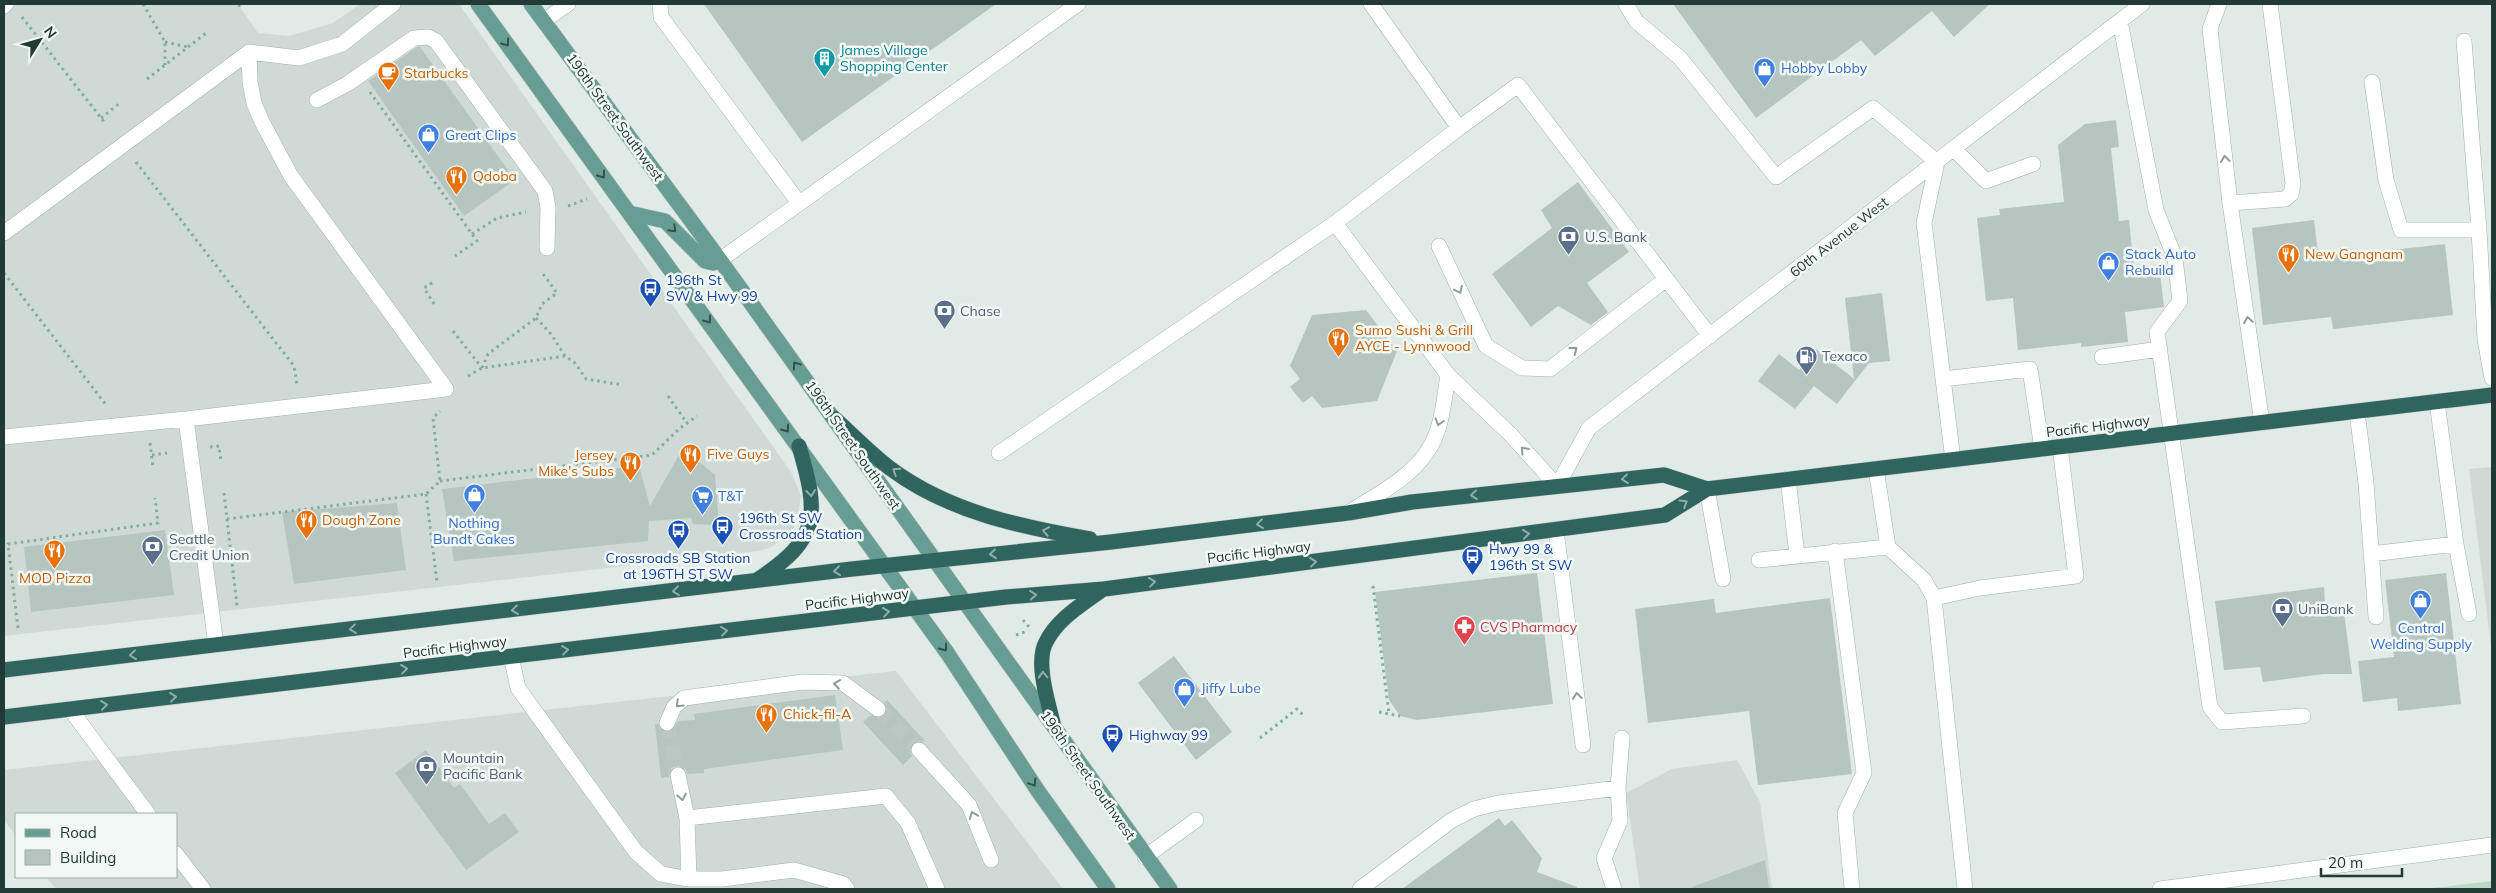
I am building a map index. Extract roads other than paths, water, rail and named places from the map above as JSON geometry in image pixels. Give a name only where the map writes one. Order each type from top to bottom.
[{"type":"highway","name":"Pacific Highway","points":[[4,717],[1006,597],[1104,589],[1665,515],[1707,489],[2492,395]]},
{"type":"highway","points":[[834,418],[892,469],[932,493],[961,507],[1016,525],[1111,542]]},
{"type":"highway","points":[[752,582],[778,566],[796,550],[810,521],[812,500],[799,446]]},
{"type":"highway","name":"Pacific Highway","points":[[4,670],[937,562],[988,554],[1111,542],[1348,513],[1412,502],[1557,486],[1664,475],[1707,489]]},
{"type":"highway","points":[[1053,722],[1044,686],[1045,642],[1067,616],[1104,589]]},
{"type":"main road","points":[[478,4],[916,608],[1038,791],[1108,889]]},
{"type":"main road","name":"196th Street Southwest","points":[[531,4],[720,260],[1053,722],[1170,889]]},
{"type":"main road","points":[[629,212],[665,221],[705,261],[713,263],[720,260]]},
{"type":"street","points":[[4,233],[249,52],[299,58],[342,44],[393,4]]},
{"type":"street","points":[[544,21],[568,4]]},
{"type":"street","points":[[660,4],[661,17],[799,203]]},
{"type":"street","points":[[720,260],[1078,4]]},
{"type":"street","points":[[1372,4],[1459,128]]},
{"type":"street","points":[[1626,4],[1636,21],[1680,58],[1776,177],[1873,108],[1937,162],[1924,223],[1953,460]]},
{"type":"street","name":"60th Avenue West","points":[[1557,486],[1589,428],[2142,4]]},
{"type":"street","points":[[2219,4],[2210,29],[2230,203],[2256,368],[2262,423]]},
{"type":"street","points":[[2230,203],[2285,199],[2291,194],[2293,184],[2270,4]]},
{"type":"street","points":[[2120,21],[2156,210],[2175,258],[2180,301],[2157,332],[2173,433],[2210,707],[2222,722],[2303,716]]},
{"type":"street","points":[[317,100],[347,84],[414,38],[428,37],[436,40],[545,191],[548,208],[547,248]]},
{"type":"street","points":[[2464,41],[2479,230],[2485,339],[2492,378]]},
{"type":"street","points":[[4,437],[446,389],[291,176],[254,103],[250,82],[249,52]]},
{"type":"street","points":[[2372,82],[2386,180],[2401,230],[2479,230]]},
{"type":"street","points":[[999,453],[1335,223],[1518,85],[1710,336]]},
{"type":"street","points":[[1954,149],[1986,181],[2033,164]]},
{"type":"street","points":[[1335,223],[1448,375],[1511,435],[1557,486]]},
{"type":"street","points":[[1439,246],[1486,346],[1522,368],[1550,369],[1666,279]]},
{"type":"street","points":[[2102,357],[2160,349]]},
{"type":"street","points":[[1942,379],[2030,369],[2042,449]]},
{"type":"street","points":[[1348,513],[1405,477],[1428,452],[1441,417],[1448,375]]},
{"type":"street","points":[[2438,402],[2456,544],[2469,614]]},
{"type":"street","points":[[2357,412],[2376,617]]},
{"type":"street","points":[[186,418],[216,646]]},
{"type":"street","points":[[1934,598],[1980,588],[2076,576],[2060,447]]},
{"type":"street","points":[[1876,469],[1888,547],[1924,580],[1934,598],[1965,889]]},
{"type":"street","points":[[1788,479],[1797,555]]},
{"type":"street","points":[[1707,489],[1723,579]]},
{"type":"street","points":[[1556,530],[1582,745]]},
{"type":"street","points":[[2371,554],[2456,544]]},
{"type":"street","points":[[1759,560],[1888,547]]},
{"type":"street","points":[[1835,551],[1864,774],[1845,813],[1852,889]]},
{"type":"street","points":[[510,656],[518,688],[636,852],[661,874],[689,879],[722,879],[794,870],[843,884],[847,889]]},
{"type":"street","points":[[667,723],[674,706],[684,698],[803,682],[842,683],[878,709]]},
{"type":"street","points":[[70,709],[147,813]]},
{"type":"street","points":[[1614,889],[1604,858],[1620,821],[1618,788],[1622,738]]},
{"type":"street","points":[[918,750],[969,805],[991,860]]},
{"type":"street","points":[[678,776],[687,818],[689,879]]},
{"type":"street","points":[[1360,889],[1452,820],[1474,809],[1498,803],[1618,788]]},
{"type":"street","points":[[687,818],[886,796],[908,823],[937,889]]},
{"type":"street","points":[[1146,857],[1196,820]]},
{"type":"street","points":[[2160,889],[2492,845]]},
{"type":"street","points":[[178,857],[202,889]]},
{"type":"tunnel","points":[[878,709],[919,750]]},
{"type":"tunnel","points":[[667,723],[678,775]]},
{"type":"place","name":"James Village Shopping Center","points":[[824,77]]},
{"type":"place","name":"Hobby Lobby","points":[[1765,87]]},
{"type":"place","name":"Starbucks","points":[[388,92]]},
{"type":"place","name":"Great Clips","points":[[429,154]]},
{"type":"place","name":"Qdoba","points":[[457,195]]},
{"type":"place","name":"U.S. Bank","points":[[1569,256]]},
{"type":"place","name":"New Gangnam","points":[[2289,273]]},
{"type":"place","name":"Stack Auto Rebuild","points":[[2109,281]]},
{"type":"place","name":"196th St SW & Hwy 99","points":[[650,307]]},
{"type":"place","name":"Chase","points":[[944,330]]},
{"type":"place","name":"Sumo Sushi & Grill AYCE - Lynnwood","points":[[1339,357]]},
{"type":"place","name":"Texaco","points":[[1806,375]]},
{"type":"place","name":"Five Guys","points":[[691,473]]},
{"type":"place","name":"Jersey Mike's Subs","points":[[630,482]]},
{"type":"place","name":"Nothing Bundt Cakes","points":[[474,514]]},
{"type":"place","name":"T&T","points":[[702,515]]},
{"type":"place","name":"Dough Zone","points":[[306,539]]},
{"type":"place","name":"196th St SW Crossroads Station","points":[[723,545]]},
{"type":"place","name":"Crossroads SB Station at 196TH ST SW","points":[[678,549]]},
{"type":"place","name":"Seattle Credit Union","points":[[153,566]]},
{"type":"place","name":"MOD Pizza","points":[[55,569]]},
{"type":"place","name":"Hwy 99 & 196th St SW","points":[[1473,576]]},
{"type":"place","name":"Central Welding Supply","points":[[2421,619]]},
{"type":"place","name":"UniBank","points":[[2282,628]]},
{"type":"place","name":"CVS Pharmacy","points":[[1464,646]]},
{"type":"place","name":"Jiffy Lube","points":[[1185,707]]},
{"type":"place","name":"Chick-fil-A","points":[[767,733]]},
{"type":"place","name":"Highway 99","points":[[1113,754]]},
{"type":"place","name":"Mountain Pacific Bank","points":[[427,785]]}]
